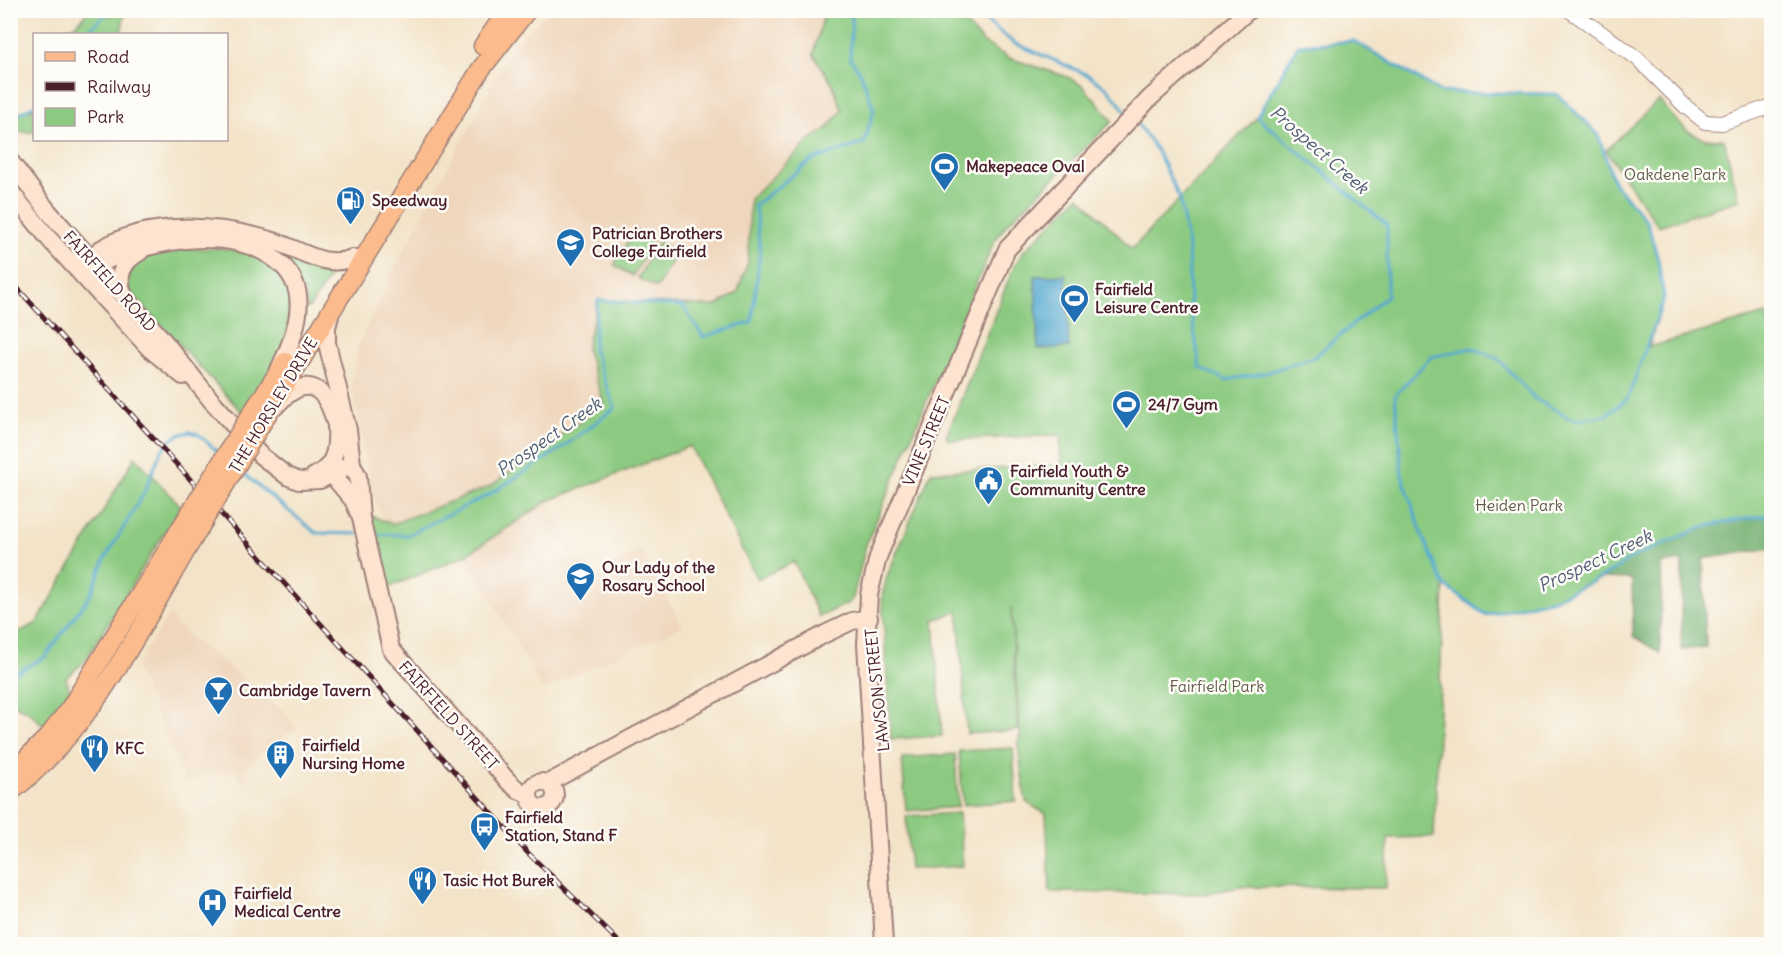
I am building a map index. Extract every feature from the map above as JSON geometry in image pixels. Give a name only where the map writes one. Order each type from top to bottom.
[{"type":"main road","name":"THE HORSLEY DRIVE","points":[[255,421],[277,373],[352,258],[490,34],[508,10]]},
{"type":"main road","name":"THE HORSLEY DRIVE","points":[[10,775],[51,735],[71,707],[187,534],[255,421],[343,291],[481,69],[527,10]]},
{"type":"main road","name":"VINE STREET","points":[[869,618],[869,595],[878,557],[1001,260],[1018,236],[1112,135],[1249,10]]},
{"type":"main road","name":"FAIRFIELD ROAD","points":[[10,161],[32,193],[69,236],[89,268],[150,349],[211,400]]},
{"type":"main road","name":"FAIRFIELD ROAD","points":[[10,191],[69,260],[89,268],[124,296],[260,455]]},
{"type":"main road","points":[[69,236],[87,242],[163,230],[214,229],[273,240],[320,260],[344,262],[352,258]]},
{"type":"main road","points":[[89,268],[120,237]]},
{"type":"main road","points":[[89,268],[128,252],[157,245],[200,240],[241,243],[258,249],[284,265],[298,291],[299,309],[290,344],[277,373]]},
{"type":"main road","points":[[124,296],[120,282],[122,267],[130,258],[157,245]]},
{"type":"main road","points":[[260,455],[275,478],[290,488],[308,491],[346,477],[352,464],[348,430],[326,338],[330,317],[343,291]]},
{"type":"main road","points":[[255,421],[287,395],[308,386],[316,388],[327,398],[336,424],[346,477]]},
{"type":"main road","points":[[276,466],[301,477],[321,472],[336,452],[336,424]]},
{"type":"main road","points":[[260,455],[287,476],[306,482],[346,477]]},
{"type":"main road","name":"FAIRFIELD STREET","points":[[346,477],[361,518],[373,579],[394,653],[508,781],[518,790],[529,794],[531,803],[538,808],[551,806],[556,795],[548,783],[826,633],[852,621],[869,618]]},
{"type":"main road","name":"THE HORSLEY DRIVE","points":[[10,792],[53,756],[70,736],[128,647],[187,534]]},
{"type":"main road","name":"LAWSON STREET","points":[[869,618],[876,654],[888,903],[895,945]]},
{"type":"main road","name":"LAWSON STREET","points":[[884,945],[888,903]]},
{"type":"street","points":[[1569,10],[1631,53],[1686,107],[1705,122],[1722,123],[1772,106]]},
{"type":"shaded area","name":"Patrician Brothers College Fairfield","points":[[550,10],[825,11],[813,54],[832,83],[842,110],[827,129],[811,139],[750,199],[748,262],[737,293],[716,306],[683,306],[586,348],[604,404],[489,487],[388,525],[377,507],[364,454],[351,383],[358,346],[392,273],[503,63],[518,41]]},
{"type":"shaded area","name":"Our Lady of the Rosary School","points":[[548,501],[590,577],[641,549],[682,626],[543,690],[466,555]]},
{"type":"shaded area","points":[[170,615],[176,625],[284,711],[297,729],[268,746],[244,772],[247,779],[241,782],[233,766],[227,771],[205,775],[186,784],[136,668]]},
{"type":"green space","points":[[89,11],[105,11],[107,16],[125,11],[121,33],[50,33],[74,26]]},
{"type":"green space","points":[[825,11],[953,11],[984,43],[1009,58],[1068,77],[1083,86],[1113,121],[1005,226],[994,242],[866,545],[853,598],[847,604],[819,617],[794,562],[757,579],[690,446],[548,501],[466,555],[380,591],[364,513],[392,524],[489,487],[604,404],[586,348],[598,300],[716,306],[737,293],[748,262],[750,199],[811,139],[827,129],[842,110],[832,83],[813,54]]},
{"type":"green space","points":[[1354,41],[1441,92],[1557,94],[1598,134],[1614,183],[1647,221],[1658,259],[1664,298],[1649,347],[1766,314],[1772,332],[1771,514],[1706,526],[1637,555],[1600,579],[1554,599],[1486,615],[1444,585],[1434,837],[1388,838],[1386,888],[1239,887],[1204,894],[1050,892],[1046,814],[1026,802],[1018,745],[1020,734],[1011,607],[1018,730],[967,734],[958,611],[934,620],[942,736],[891,739],[882,596],[887,576],[931,472],[1061,465],[1060,435],[949,440],[946,437],[1014,266],[1024,251],[1079,196],[1132,249],[1257,117],[1298,45]]},
{"type":"green space","name":"Oakdene Park","points":[[1659,100],[1679,123],[1695,135],[1713,140],[1724,139],[1739,200],[1658,226],[1606,150]]},
{"type":"green space","points":[[33,108],[33,132],[11,132],[11,115]]},
{"type":"green space","points":[[635,230],[653,241],[633,276],[614,265]]},
{"type":"green space","points":[[658,242],[677,252],[657,288],[638,278]]},
{"type":"green space","points":[[259,243],[335,268],[310,307],[307,308],[305,292]]},
{"type":"green space","points":[[220,248],[250,253],[288,276],[292,295],[288,331],[282,349],[264,382],[243,413],[128,290],[129,275],[136,264],[147,257],[160,252],[176,250]]},
{"type":"green space","points":[[135,457],[181,506],[84,662],[66,678],[70,691],[44,726],[28,711],[11,703],[11,636],[37,623]]},
{"type":"green space","points":[[1771,514],[1771,548],[1703,559],[1706,647],[1681,650],[1682,561],[1662,564],[1660,653],[1633,636],[1632,579],[1600,578],[1637,555],[1706,526]]},
{"type":"green space","points":[[1013,748],[1016,801],[963,805],[959,751]]},
{"type":"green space","points":[[955,754],[958,807],[906,811],[902,758]]},
{"type":"green space","points":[[959,813],[963,866],[910,869],[906,816]]},
{"type":"water","points":[[1066,275],[1069,347],[1038,349],[1035,276]]},
{"type":"waterway","points":[[86,33],[110,10]]},
{"type":"waterway","name":"Prospect Creek","points":[[371,534],[408,535],[490,494],[562,448],[615,408],[593,349],[598,300],[683,306],[703,337],[752,322],[760,252],[755,205],[812,160],[864,143],[874,110],[861,74],[850,58],[852,10]]},
{"type":"waterway","name":"Prospect Creek","points":[[972,10],[1014,43],[1088,75],[1108,89],[1127,113]]},
{"type":"waterway","name":"Prospect Creek","points":[[1136,122],[1156,149],[1180,199],[1188,247],[1190,304],[1200,368],[1226,380],[1265,373],[1314,357],[1387,296],[1387,225],[1257,117],[1298,45],[1354,41],[1441,92],[1557,94],[1598,134],[1614,183],[1647,221],[1658,259],[1664,298],[1628,398],[1607,415],[1574,420],[1535,399],[1497,358],[1472,348],[1431,357],[1395,395],[1402,475],[1423,537],[1444,585],[1486,615],[1554,599],[1600,578],[1637,555],[1706,526],[1772,514]]},
{"type":"waterway","points":[[10,119],[33,106]]},
{"type":"waterway","name":"Prospect Creek","points":[[10,676],[45,657],[91,594],[105,559],[145,491],[161,451],[171,440],[178,435],[190,432],[198,434],[219,453]]},
{"type":"waterway","name":"Prospect Creek","points":[[240,471],[316,533],[358,534]]},
{"type":"railway","points":[[10,280],[527,852],[621,944]]},
{"type":"place","name":"Makepeace Oval","points":[[945,192]]},
{"type":"place","name":"Speedway","points":[[351,226]]},
{"type":"place","name":"Patrician Brothers College Fairfield","points":[[571,268]]},
{"type":"place","name":"Fairfield Leisure Centre","points":[[1074,324]]},
{"type":"place","name":"24/7 Gym","points":[[1127,430]]},
{"type":"place","name":"Fairfield Youth & Community Centre","points":[[989,506]]},
{"type":"place","name":"Our Lady of the Rosary School","points":[[581,602]]},
{"type":"place","name":"Cambridge Tavern","points":[[218,716]]},
{"type":"place","name":"KFC","points":[[94,774]]},
{"type":"place","name":"Fairfield Nursing Home","points":[[281,780]]},
{"type":"place","name":"Fairfield Station, Stand F","points":[[484,852]]},
{"type":"place","name":"Tasic Hot Burek","points":[[422,906]]},
{"type":"place","name":"Fairfield Medical Centre","points":[[213,928]]},
{"type":"park label","name":"Heiden Park","points":[[1519,505]]},
{"type":"park label","name":"Fairfield Park","points":[[1217,686]]}]
